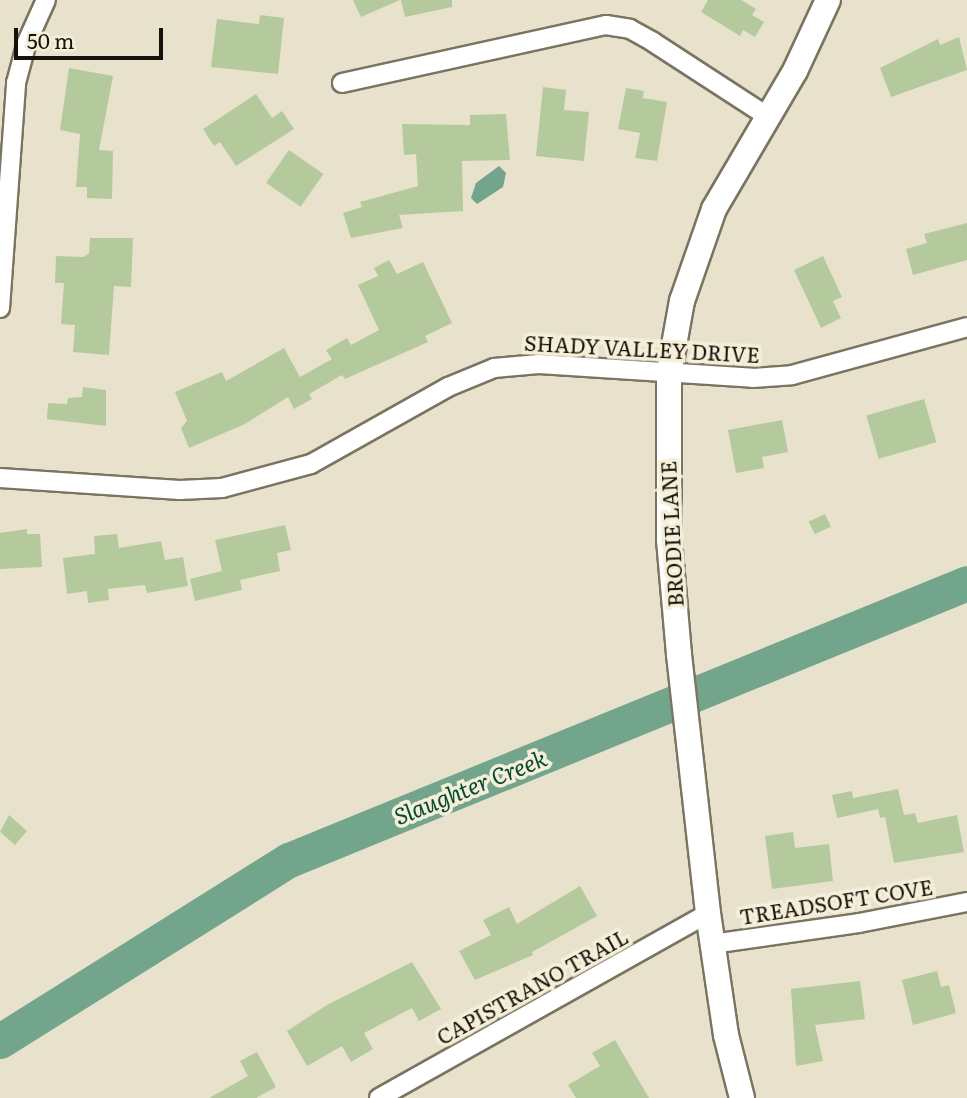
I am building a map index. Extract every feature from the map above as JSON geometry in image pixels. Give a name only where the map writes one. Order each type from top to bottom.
[{"type":"main road","name":"BRODIE LANE","points":[[742,1098],[726,1035],[712,944],[679,654],[668,538],[669,373],[682,301],[701,242],[736,166],[767,116],[828,0]]},
{"type":"street","points":[[0,309],[16,83],[27,42],[46,0]]},
{"type":"street","points":[[342,83],[606,25],[630,29],[653,42],[767,116]]},
{"type":"street","name":"SHADY VALLEY DRIVE","points":[[0,478],[180,490],[222,488],[311,464],[448,387],[494,368],[540,364],[753,378],[811,372],[967,327]]},
{"type":"street","name":"TREADSOFT COVE","points":[[712,944],[859,923],[967,902]]},
{"type":"street","name":"CAPISTRANO TRAIL","points":[[379,1098],[708,913]]},
{"type":"shaded area","points":[[499,166],[506,173],[503,187],[477,204],[471,198],[476,183]]},
{"type":"building","points":[[353,0],[400,0],[361,17]]},
{"type":"building","points":[[401,0],[452,0],[452,7],[405,17]]},
{"type":"building","points":[[708,0],[741,0],[756,9],[752,15],[764,22],[755,37],[743,30],[740,36],[701,12]]},
{"type":"building","points":[[260,15],[284,18],[278,74],[211,67],[217,19],[259,24]]},
{"type":"building","points":[[959,37],[967,70],[891,97],[880,68],[938,39],[940,45]]},
{"type":"building","points":[[69,68],[113,76],[99,150],[113,151],[112,199],[87,198],[87,187],[76,187],[80,134],[60,130]]},
{"type":"building","points":[[543,87],[566,90],[564,110],[589,112],[584,161],[536,156]]},
{"type":"building","points":[[626,88],[644,91],[643,98],[667,102],[657,161],[635,158],[640,133],[618,129]]},
{"type":"building","points":[[256,94],[272,118],[282,111],[294,129],[236,166],[220,142],[214,146],[203,129]]},
{"type":"building","points":[[506,114],[510,160],[462,161],[463,211],[399,215],[403,228],[351,238],[343,213],[362,207],[360,202],[418,186],[416,154],[404,155],[402,124],[470,125],[470,115]]},
{"type":"building","points":[[289,150],[323,174],[300,207],[266,183]]},
{"type":"building","points":[[967,223],[967,260],[913,275],[906,249],[927,243],[924,234]]},
{"type":"building","points":[[90,238],[133,238],[131,287],[114,286],[109,355],[73,352],[75,325],[61,324],[64,283],[55,283],[56,256],[84,257],[89,253]]},
{"type":"building","points":[[823,256],[842,297],[833,301],[841,318],[821,328],[794,270]]},
{"type":"building","points":[[389,260],[397,274],[423,262],[452,323],[425,336],[428,342],[345,379],[342,375],[309,394],[312,399],[294,409],[288,397],[245,424],[189,448],[181,428],[187,421],[175,392],[222,372],[226,381],[284,348],[300,377],[332,359],[326,350],[347,338],[351,345],[379,330],[358,285],[378,276],[374,268]]},
{"type":"building","points":[[83,387],[106,390],[106,426],[47,419],[48,403],[67,404],[68,398],[82,397]]},
{"type":"building","points":[[924,399],[936,442],[879,459],[866,416]]},
{"type":"building","points":[[782,420],[788,452],[762,457],[764,468],[736,473],[728,430]]},
{"type":"building","points":[[825,514],[831,527],[815,534],[809,522]]},
{"type":"building","points":[[285,525],[291,550],[277,553],[280,571],[240,580],[242,590],[195,601],[190,579],[222,571],[215,540]]},
{"type":"building","points":[[27,529],[27,534],[40,534],[42,567],[0,569],[0,533]]},
{"type":"building","points":[[117,534],[119,548],[161,541],[165,560],[183,557],[188,586],[147,593],[145,585],[108,589],[109,600],[88,603],[87,591],[67,594],[63,558],[95,554],[94,536]]},
{"type":"building","points":[[898,789],[904,815],[915,813],[918,823],[957,815],[964,852],[894,863],[885,817],[880,818],[878,809],[837,818],[832,795],[852,791],[853,798]]},
{"type":"building","points":[[9,815],[27,831],[15,845],[0,832]]},
{"type":"building","points":[[793,832],[795,848],[829,844],[833,881],[772,889],[765,836]]},
{"type":"building","points":[[580,886],[597,916],[532,952],[533,955],[475,980],[459,951],[491,935],[483,920],[509,907],[517,924]]},
{"type":"building","points":[[412,962],[441,1009],[419,1021],[412,1008],[364,1033],[373,1049],[351,1062],[342,1046],[307,1066],[287,1031],[327,1005]]},
{"type":"building","points":[[937,971],[941,987],[949,985],[956,1013],[913,1025],[902,980]]},
{"type":"building","points":[[860,981],[865,1019],[815,1025],[823,1061],[796,1066],[791,989]]},
{"type":"building","points":[[615,1040],[649,1098],[576,1098],[568,1085],[600,1066],[592,1053]]},
{"type":"building","points":[[257,1052],[276,1087],[256,1098],[209,1098],[248,1076],[240,1061]]},
{"type":"waterway","name":"Slaughter Creek","points":[[0,1041],[289,860],[967,583]]}]
